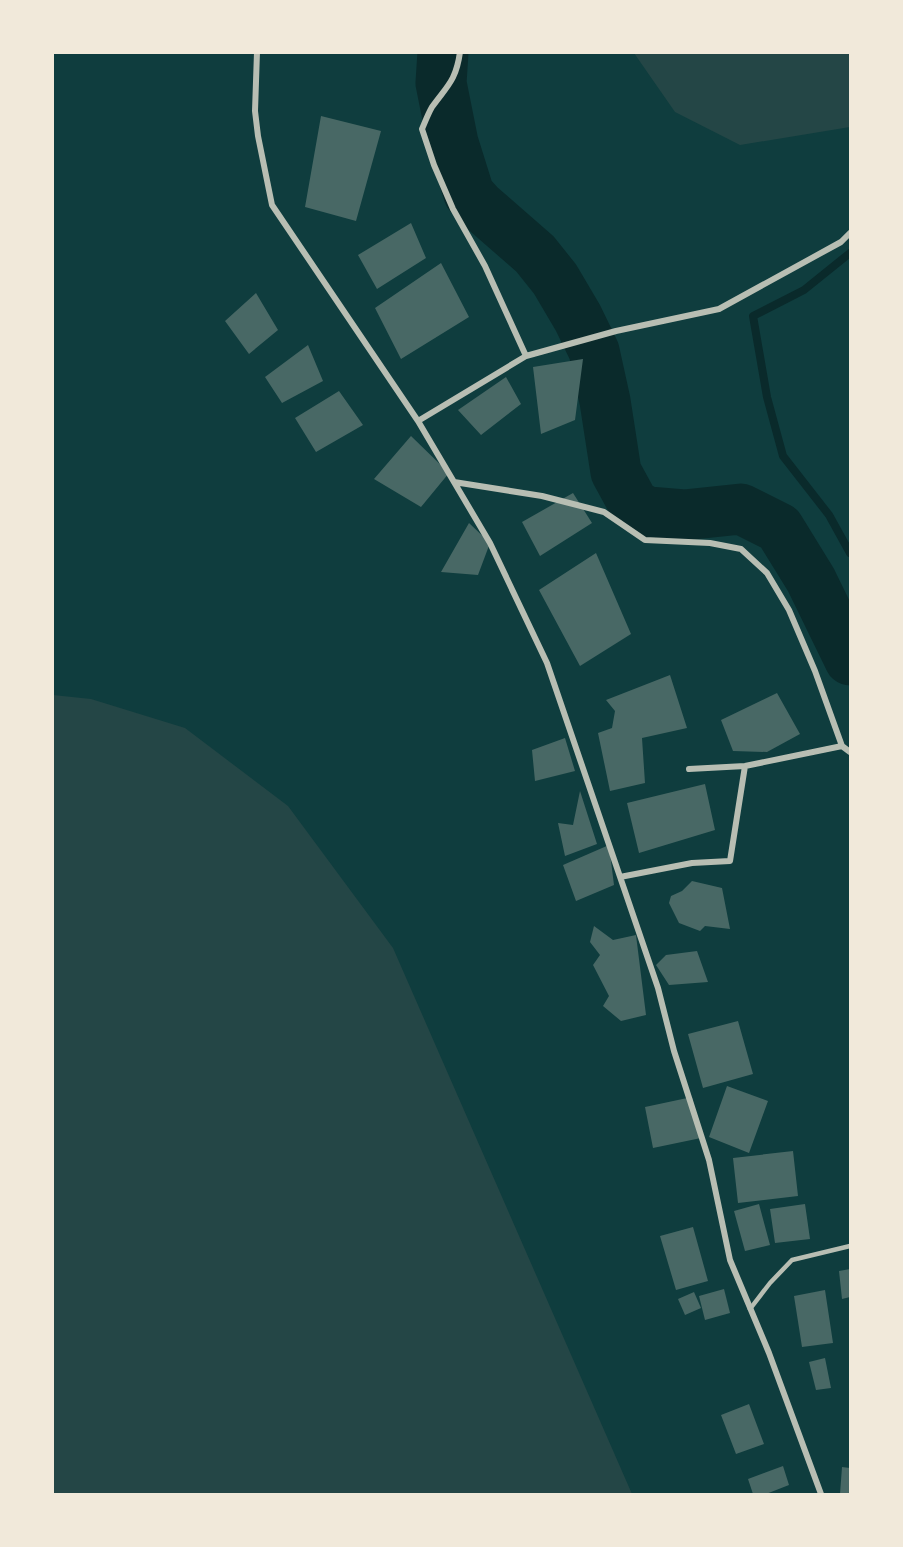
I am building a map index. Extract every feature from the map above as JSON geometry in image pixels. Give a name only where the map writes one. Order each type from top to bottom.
[{"type":"street","points":[[257,52],[255,111],[272,205],[418,421],[490,543],[547,663],[658,988],[674,1051],[709,1160],[730,1260],[821,1494]]},
{"type":"street","points":[[460,52],[458,67],[452,83],[431,109],[422,129],[434,165],[453,209],[485,267],[526,356]]},
{"type":"street","points":[[418,421],[526,356],[616,331],[719,309],[842,242],[850,233]]},
{"type":"street","points":[[454,482],[542,496],[604,512],[645,540],[711,543],[741,549],[767,573],[789,610],[815,671],[842,746],[850,752]]},
{"type":"street","points":[[689,769],[745,766],[842,746]]},
{"type":"street","points":[[620,877],[692,863],[730,861],[745,766]]},
{"type":"lane","points":[[750,1309],[792,1260],[850,1246]]},
{"type":"shaded area","points":[[634,53],[850,53],[850,127],[740,145],[675,112]]},
{"type":"shaded area","points":[[53,695],[91,699],[185,728],[288,806],[393,948],[632,1494],[53,1494]]},
{"type":"building","points":[[321,116],[381,131],[356,221],[305,207]]},
{"type":"building","points":[[411,223],[426,258],[377,289],[358,255]]},
{"type":"building","points":[[441,263],[469,317],[401,359],[375,308]]},
{"type":"building","points":[[256,293],[278,330],[249,354],[225,321]]},
{"type":"building","points":[[308,345],[323,381],[282,403],[265,377]]},
{"type":"building","points":[[583,359],[575,420],[541,434],[533,367]]},
{"type":"building","points":[[506,377],[521,404],[481,435],[458,410]]},
{"type":"building","points":[[339,391],[363,425],[316,452],[295,418]]},
{"type":"building","points":[[411,436],[449,473],[421,507],[374,479]]},
{"type":"building","points":[[573,493],[592,523],[540,556],[522,522]]},
{"type":"building","points":[[469,523],[490,543],[478,575],[441,572]]},
{"type":"building","points":[[596,553],[631,634],[580,666],[539,590]]},
{"type":"building","points":[[670,675],[687,728],[642,738],[645,783],[610,791],[598,733],[612,728],[615,711],[606,700]]},
{"type":"building","points":[[777,693],[800,734],[767,752],[733,751],[721,720]]},
{"type":"building","points":[[565,738],[575,771],[535,781],[532,750]]},
{"type":"building","points":[[705,784],[715,830],[639,853],[627,803]]},
{"type":"building","points":[[580,791],[597,844],[565,856],[558,823],[573,825]]},
{"type":"building","points":[[609,845],[614,885],[576,901],[563,865]]},
{"type":"building","points":[[692,881],[722,888],[730,929],[705,926],[700,931],[679,923],[669,903],[671,896],[682,891]]},
{"type":"building","points":[[594,926],[613,940],[636,935],[646,1015],[621,1021],[603,1006],[609,996],[593,965],[600,955],[590,942]]},
{"type":"building","points":[[697,951],[708,982],[669,985],[656,965],[666,955]]},
{"type":"building","points":[[738,1021],[753,1074],[703,1088],[688,1034]]},
{"type":"building","points":[[727,1086],[768,1101],[749,1153],[709,1137]]},
{"type":"building","points":[[692,1097],[701,1138],[653,1148],[645,1107]]},
{"type":"building","points":[[793,1151],[798,1196],[738,1203],[733,1158]]},
{"type":"building","points":[[759,1204],[770,1245],[745,1251],[734,1211]]},
{"type":"building","points":[[805,1204],[810,1239],[775,1243],[770,1209]]},
{"type":"building","points":[[693,1227],[708,1281],[676,1290],[660,1236]]},
{"type":"building","points":[[850,1269],[850,1297],[842,1299],[839,1271]]},
{"type":"building","points":[[724,1289],[730,1313],[705,1320],[699,1296]]},
{"type":"building","points":[[825,1290],[833,1343],[802,1347],[794,1296]]},
{"type":"building","points":[[694,1292],[701,1308],[685,1315],[678,1299]]},
{"type":"building","points":[[825,1358],[831,1388],[816,1390],[809,1362]]},
{"type":"building","points":[[749,1404],[764,1444],[736,1454],[721,1415]]},
{"type":"building","points":[[783,1466],[789,1485],[766,1494],[753,1494],[748,1479]]},
{"type":"building","points":[[842,1467],[850,1468],[850,1494],[840,1494]]},
{"type":"waterway","points":[[443,52],[441,83],[453,143],[469,194],[535,254],[555,279],[578,318],[594,351],[605,401],[616,472],[634,505],[648,512],[684,515],[741,509],[779,528],[811,580],[850,660]]},
{"type":"waterway","points":[[850,253],[804,290],[753,316],[767,397],[783,456],[829,515],[850,553]]}]
